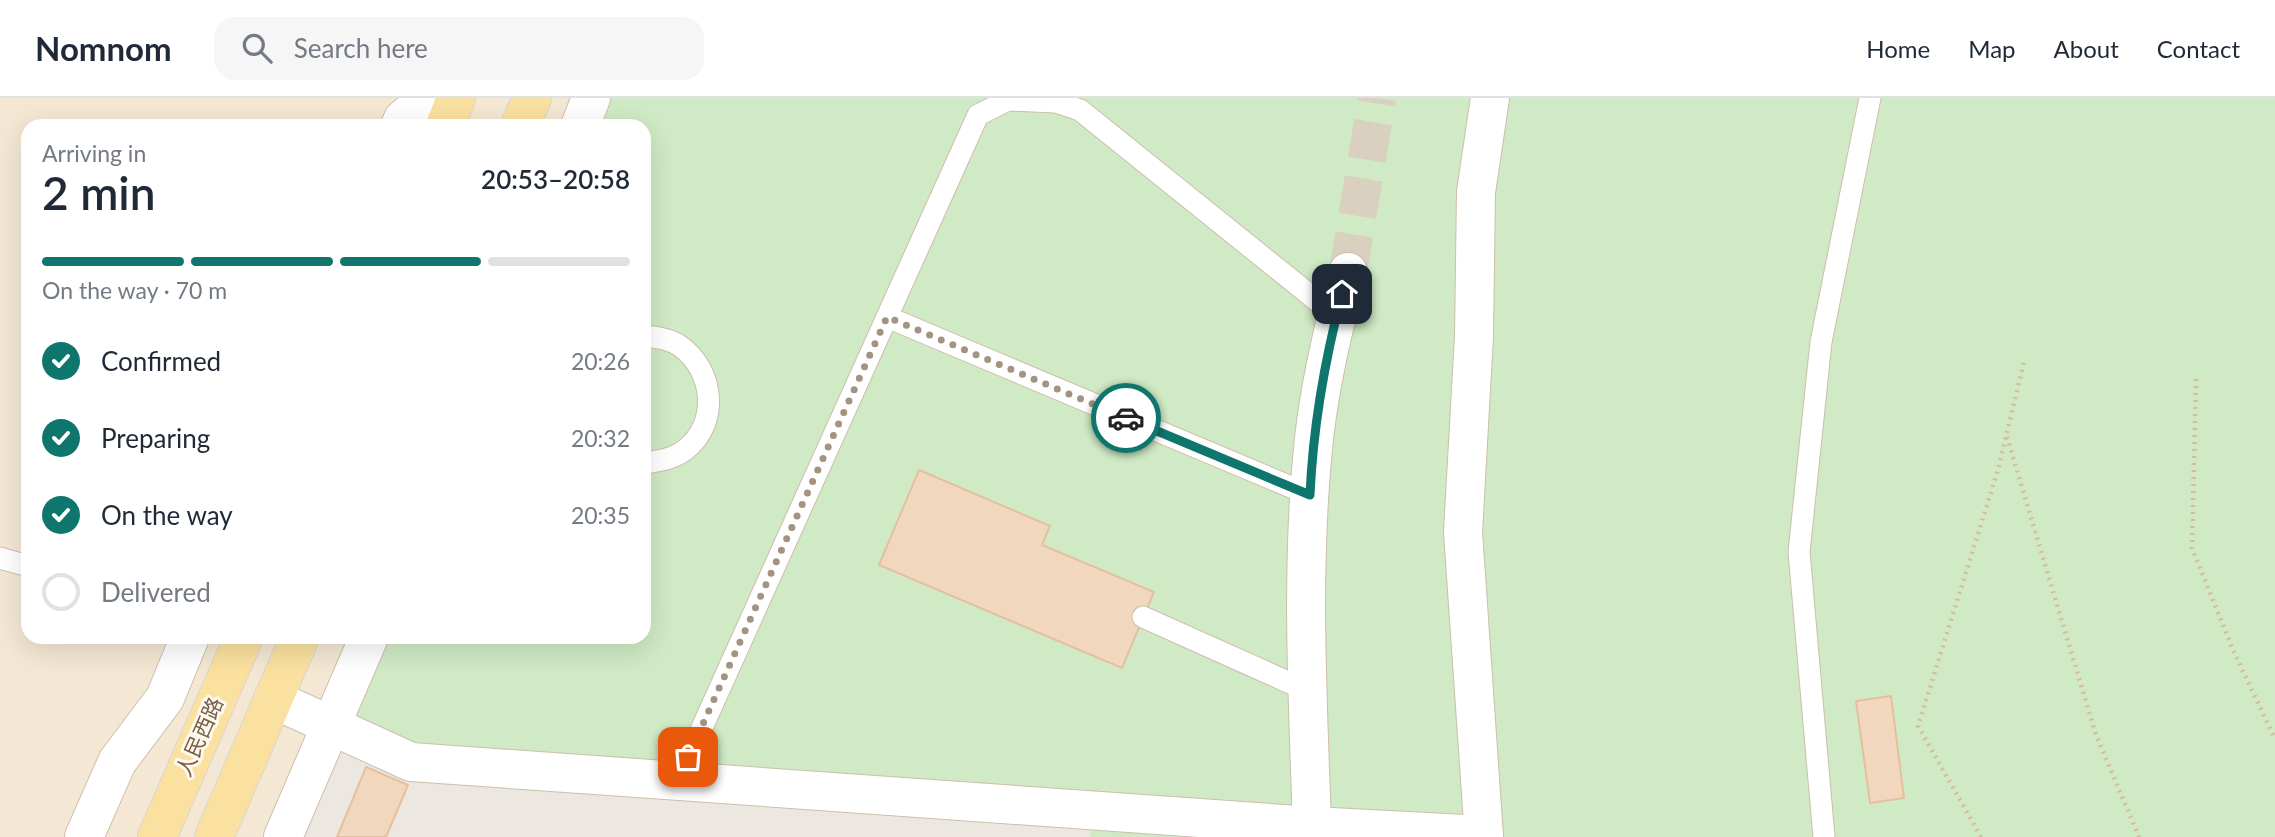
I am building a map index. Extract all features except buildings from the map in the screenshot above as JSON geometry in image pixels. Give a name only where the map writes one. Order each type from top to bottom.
[{"type":"main road","points":[[448,119],[456,98]]},
{"type":"main road","points":[[523,119],[532,98]]},
{"type":"main road","name":"人民西路","points":[[157,837],[241,644]]},
{"type":"main road","points":[[214,837],[297,644]]},
{"type":"street","points":[[403,119],[429,98]]},
{"type":"street","points":[[583,119],[592,98]]},
{"type":"street","points":[[273,699],[411,762],[1484,836],[1463,532],[1474,336],[1476,192],[1490,98]]},
{"type":"street","points":[[1312,826],[1306,627],[1310,495],[1314,444],[1328,348],[1348,272]]},
{"type":"street","points":[[84,837],[117,762],[164,698],[187,644]]},
{"type":"street","points":[[283,837],[366,644]]},
{"type":"lane","points":[[1824,837],[1799,552],[1821,342],[1870,98]]},
{"type":"lane","points":[[678,780],[978,115],[1008,100],[1056,102],[1080,110],[1336,316]]},
{"type":"lane","points":[[887,317],[1310,495]]},
{"type":"lane","points":[[651,337],[679,345],[694,358],[704,374],[709,393],[708,412],[700,433],[686,449],[666,460],[651,462]]},
{"type":"lane","points":[[0,558],[21,564]]},
{"type":"lane","points":[[1143,617],[1308,691]]},
{"type":"path","points":[[1981,837],[1919,726],[1994,482],[2024,362]]},
{"type":"path","points":[[2196,379],[2192,548],[2232,650],[2275,739]]},
{"type":"path","points":[[2007,436],[2096,736],[2139,837]]},
{"type":"shaded area","points":[[0,98],[591,98],[583,119],[21,119],[21,644],[360,644],[278,837],[0,837]]},
{"type":"shaded area","points":[[332,726],[1092,810],[1090,837],[283,837]]},
{"type":"green space","points":[[591,98],[2275,98],[2275,837],[1090,837],[1092,811],[411,762],[332,726],[366,644],[651,644],[651,119],[583,119]]},
{"type":"tunnel","points":[[1348,272],[1377,98]]},
{"type":"way so far","points":[[688,757],[887,317],[1126,418]]},
{"type":"route","points":[[1126,418],[1310,495],[1312,458],[1328,348],[1342,294]]}]
